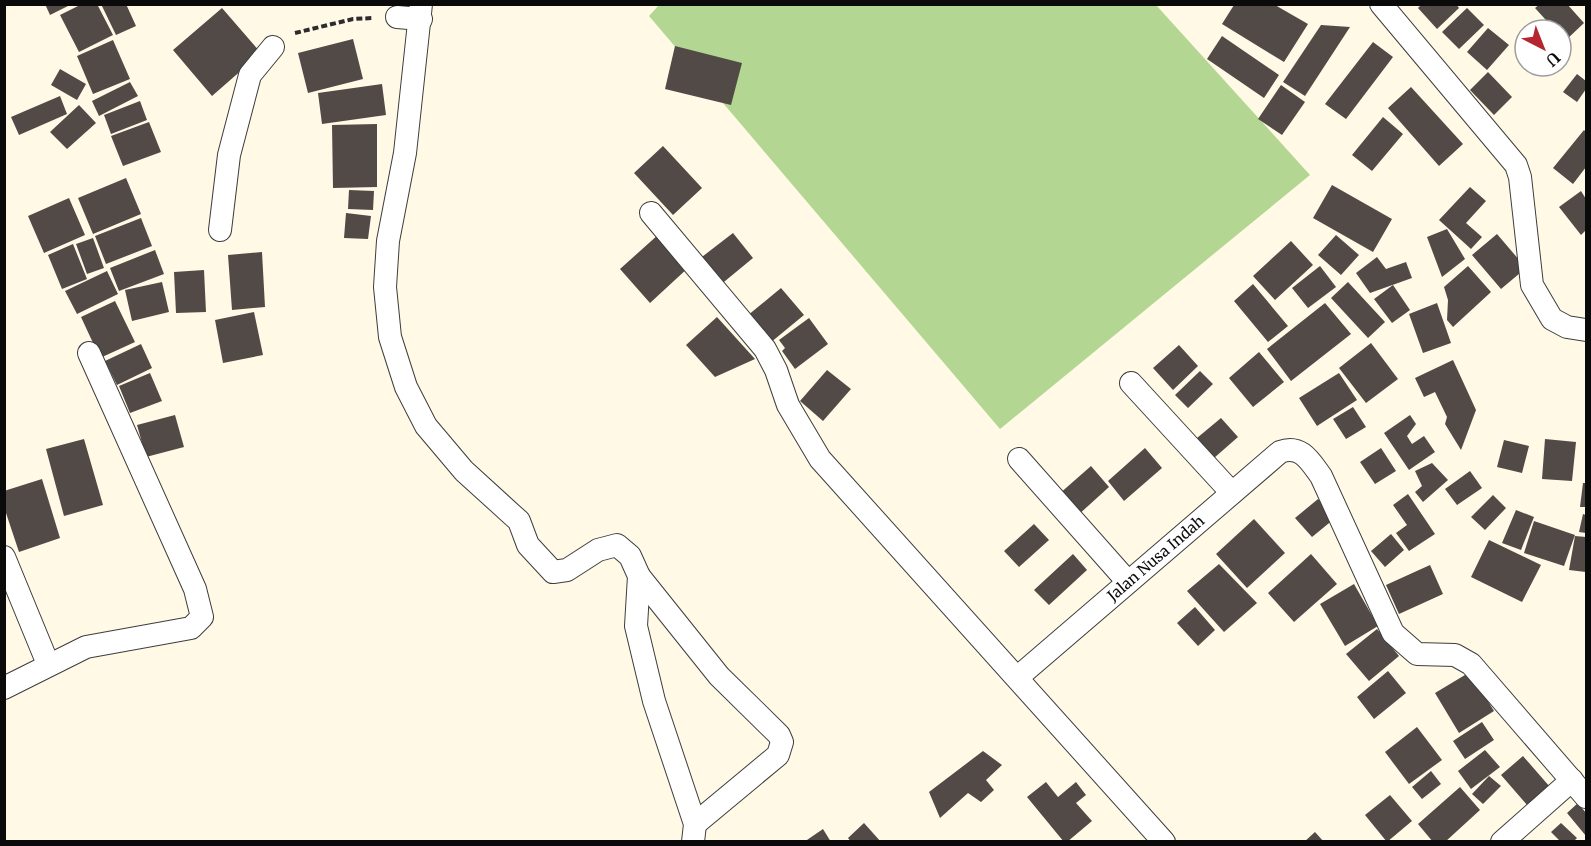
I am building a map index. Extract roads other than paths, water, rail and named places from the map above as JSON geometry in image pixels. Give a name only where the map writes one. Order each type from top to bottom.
[{"type":"street","points":[[1381,4],[1515,165],[1520,177],[1532,285],[1552,319],[1567,327],[1587,330]]},
{"type":"street","points":[[397,18],[421,12],[405,153],[388,241],[385,287],[390,337],[406,387],[426,426],[464,471],[519,521],[528,545],[553,572],[567,570],[598,550],[617,545],[630,555],[639,576],[719,676],[779,735],[782,742],[778,755],[694,833],[654,701],[636,626],[639,576]]},
{"type":"street","points":[[220,230],[229,155],[250,75],[273,47]]},
{"type":"street","points":[[651,213],[765,349],[776,370],[788,405],[820,459],[1164,842]]},
{"type":"street","points":[[4,688],[23,681],[48,664],[86,647],[191,628],[202,617],[195,589],[89,353]]},
{"type":"street","points":[[1131,383],[1232,493]]},
{"type":"street","name":"Jalan Nusa Indah","points":[[1018,677],[1280,452],[1297,450],[1308,457],[1321,476],[1393,633],[1417,654],[1455,655],[1471,664],[1579,788]]},
{"type":"street","points":[[1019,459],[1128,582]]},
{"type":"street","points":[[4,557],[48,664]]},
{"type":"street","points":[[1502,842],[1579,788]]}]
